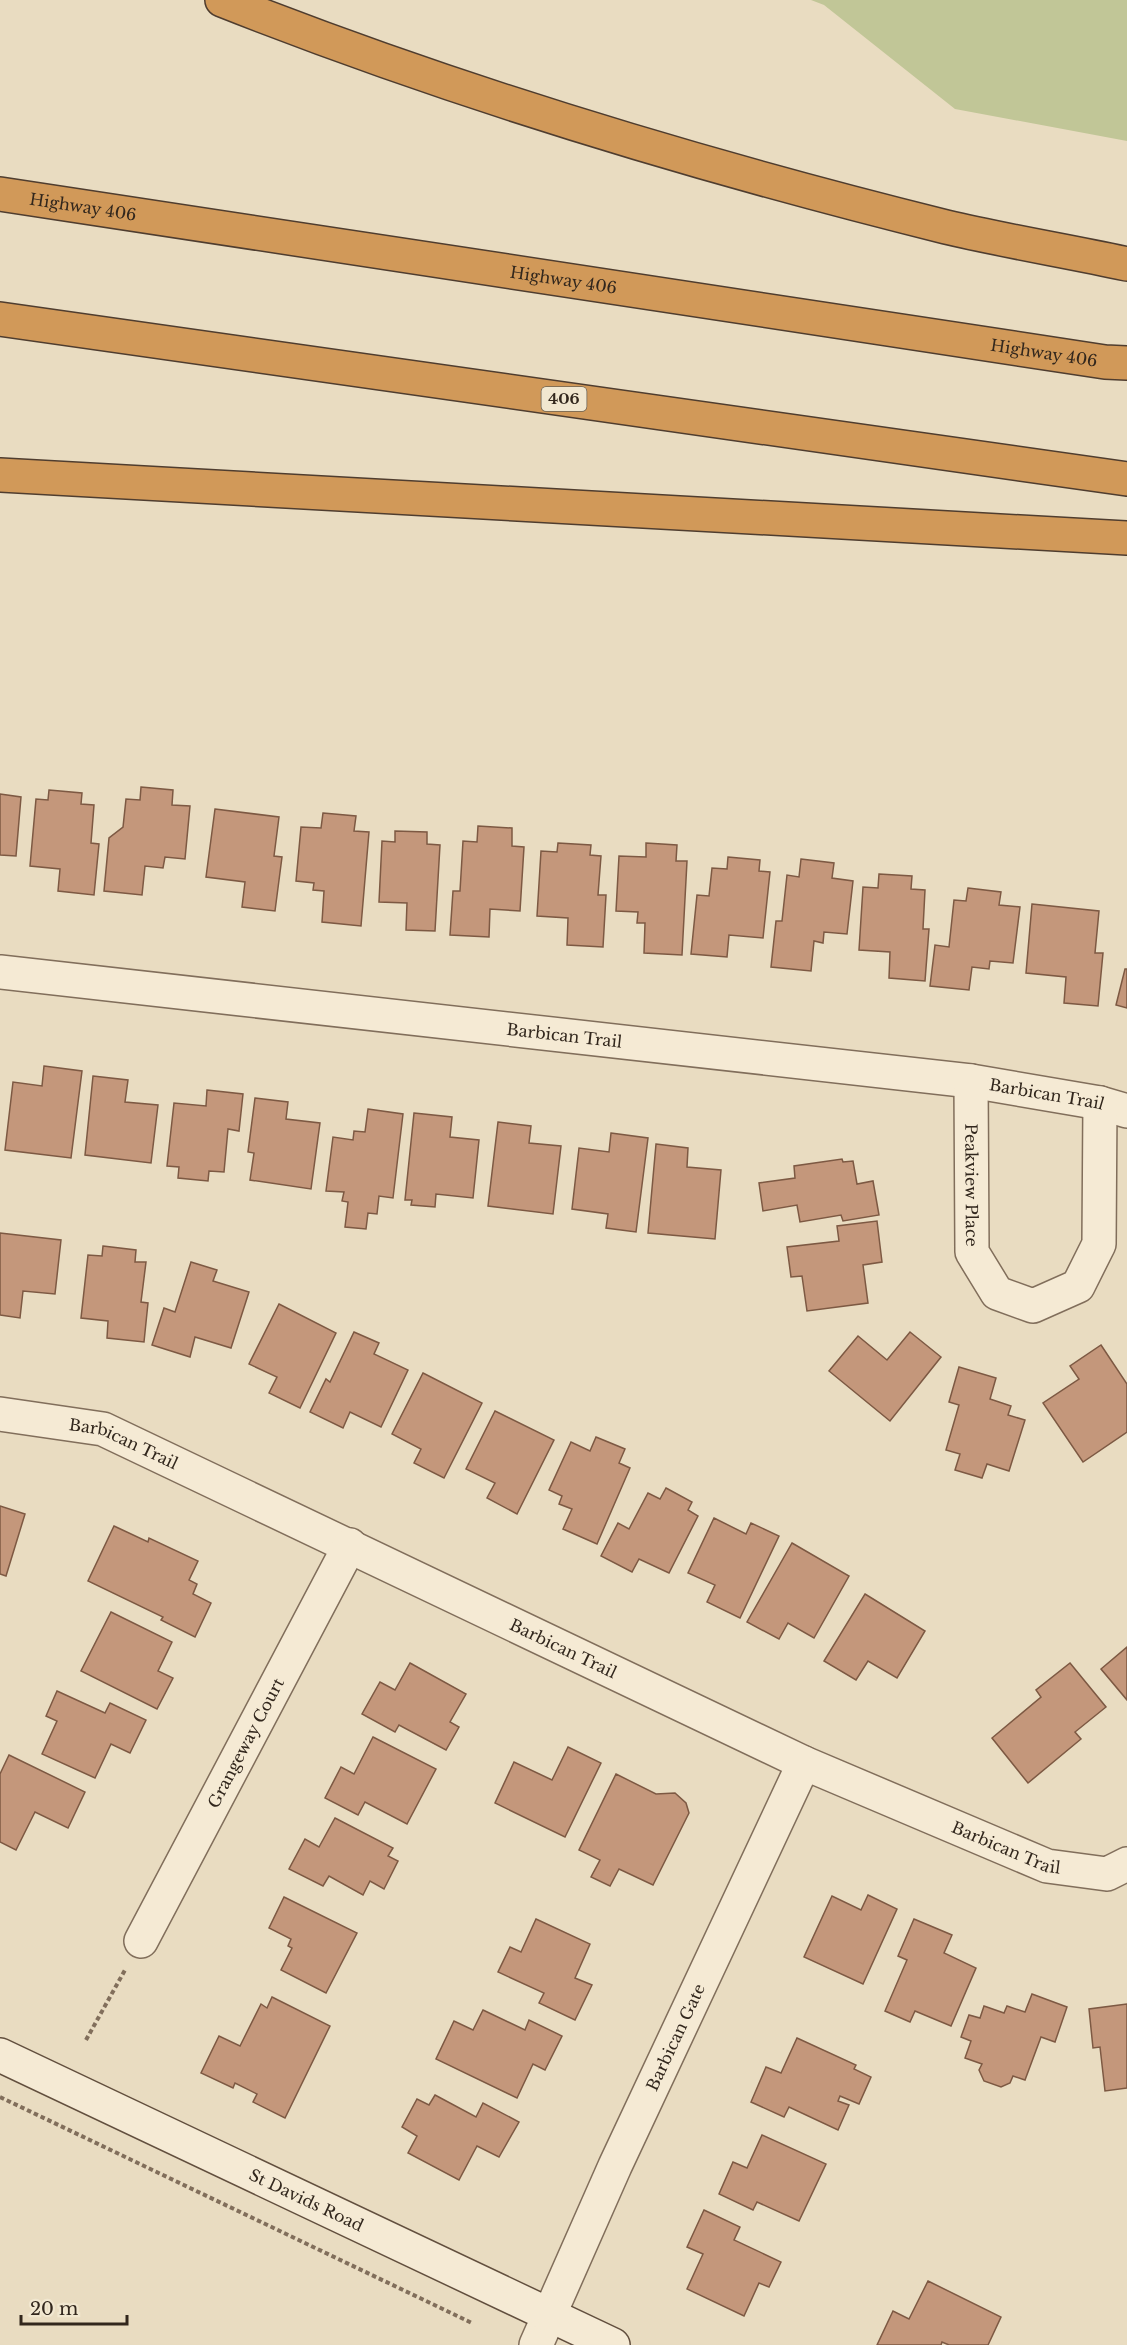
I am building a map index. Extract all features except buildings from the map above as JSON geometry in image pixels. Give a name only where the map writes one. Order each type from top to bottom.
[{"type":"highway","points":[[222,0],[288,26],[516,105],[704,163],[948,227],[1127,264]]},
{"type":"highway","name":"Highway 406","points":[[0,194],[1127,363]]},
{"type":"highway","name":"406","points":[[0,319],[1127,478]]},
{"type":"highway","points":[[0,474],[1127,538]]},
{"type":"street","name":"Barbican Trail","points":[[0,972],[970,1081],[1114,1107]]},
{"type":"street","name":"Peakview Place","points":[[970,1081],[972,1252],[997,1293],[1033,1306],[1078,1286],[1099,1244],[1114,1107]]},
{"type":"street","name":"Barbican Trail","points":[[0,1414],[103,1429],[804,1763],[1047,1866],[1107,1874],[1127,1864]]},
{"type":"street","name":"Grangeway Court","points":[[141,1941],[350,1545]]},
{"type":"street","name":"Barbican Gate","points":[[536,2345],[615,2166],[804,1763]]},
{"type":"street","name":"St Davids Road","points":[[0,2055],[613,2345]]},
{"type":"path","points":[[86,2040],[141,1941]]},
{"type":"path","points":[[0,2097],[472,2323]]},
{"type":"green space","points":[[811,0],[1127,0],[1127,141],[955,109],[824,5]]}]
